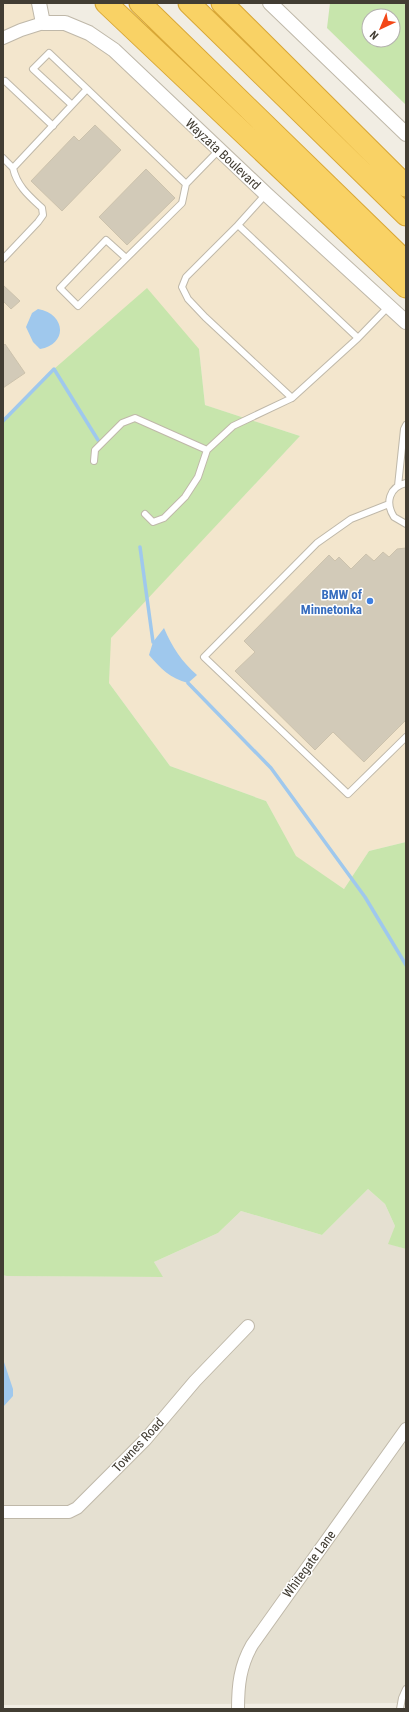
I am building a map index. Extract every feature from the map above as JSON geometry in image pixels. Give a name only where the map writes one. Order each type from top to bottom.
[{"type":"highway","points":[[106,3],[406,287]]},
{"type":"highway","points":[[140,3],[406,262]]},
{"type":"highway","points":[[189,3],[406,214]]},
{"type":"highway","points":[[222,3],[406,186]]},
{"type":"street","points":[[3,38],[43,23],[39,3]]},
{"type":"street","points":[[270,3],[406,134]]},
{"type":"street","name":"Wayzata Boulevard","points":[[43,23],[65,23],[90,33],[114,50],[266,194],[406,322]]},
{"type":"street","name":"Townes Road","points":[[3,1512],[69,1512],[77,1508],[145,1440],[195,1381],[248,1326]]},
{"type":"street","name":"Whitegate Lane","points":[[238,1709],[240,1674],[244,1659],[252,1645],[406,1428]]},
{"type":"lane","points":[[72,105],[33,69],[49,53],[186,184]]},
{"type":"lane","points":[[4,81],[53,126]]},
{"type":"lane","points":[[13,168],[87,89]]},
{"type":"lane","points":[[126,258],[106,240],[60,288],[78,306],[126,258],[182,202],[186,184],[219,150]]},
{"type":"lane","points":[[3,158],[13,168],[15,178],[22,189],[42,208],[42,215],[38,222],[3,259]]},
{"type":"lane","points":[[266,194],[238,225],[186,277],[182,287],[188,299],[205,317],[292,398]]},
{"type":"lane","points":[[238,225],[358,338]]},
{"type":"lane","points":[[145,514],[153,522],[164,518],[185,497],[198,477],[207,450],[233,426],[292,398],[358,338],[388,306]]},
{"type":"lane","points":[[94,462],[95,450],[122,423],[135,418],[207,450]]},
{"type":"lane","points":[[398,486],[404,461],[404,429],[406,425]]},
{"type":"lane","points":[[406,483],[398,486],[393,491],[388,504],[394,517],[406,524]]},
{"type":"lane","points":[[388,504],[352,519],[317,543],[204,657],[348,794],[406,737]]},
{"type":"lane","points":[[400,1709],[402,1698],[406,1689]]},
{"type":"shaded area","points":[[3,3],[39,3],[43,23],[89,33],[406,322],[406,842],[369,851],[344,889],[296,857],[266,801],[170,766],[109,683],[110,638],[300,436],[205,405],[199,349],[54,369],[3,421]]},
{"type":"shaded area","points":[[368,1189],[385,1204],[395,1226],[390,1244],[406,1249],[406,1703],[3,1705],[3,1269],[21,1276],[162,1277],[154,1262],[218,1233],[241,1211],[322,1235]]},
{"type":"green space","points":[[330,3],[406,3],[406,105],[327,28]]},
{"type":"green space","points":[[147,288],[199,349],[205,405],[300,436],[111,638],[109,683],[170,766],[266,801],[296,856],[344,889],[369,851],[406,842],[406,1249],[388,1244],[395,1226],[385,1204],[368,1189],[322,1235],[241,1211],[218,1233],[154,1262],[163,1277],[7,1276],[3,1275],[3,421],[54,369]]},
{"type":"water","points":[[38,309],[47,312],[54,317],[60,329],[59,335],[55,341],[49,346],[40,349],[33,342],[26,327],[32,313]]},
{"type":"water","points":[[164,628],[170,642],[178,654],[197,675],[188,683],[166,672],[149,655],[153,642]]},
{"type":"water","points":[[3,1359],[13,1389],[13,1396],[3,1407]]},
{"type":"building","points":[[95,125],[121,150],[62,211],[31,181],[74,136],[79,141]]},
{"type":"building","points":[[146,169],[175,198],[127,245],[99,217]]},
{"type":"building","points":[[3,285],[20,301],[11,309],[3,301]]},
{"type":"building","points":[[5,344],[25,373],[3,388],[3,346]]},
{"type":"building","points":[[406,548],[406,720],[364,762],[333,732],[315,750],[235,671],[255,652],[244,641],[329,555],[335,561],[339,557],[351,569],[366,554],[374,561],[383,552],[389,557],[397,549]]},
{"type":"waterway","points":[[3,421],[54,369],[98,440]]},
{"type":"waterway","points":[[140,547],[153,642]]},
{"type":"waterway","points":[[188,683],[271,768],[365,897],[406,965]]},
{"type":"place","name":"BMW of Minnetonka","points":[[370,601]]}]
